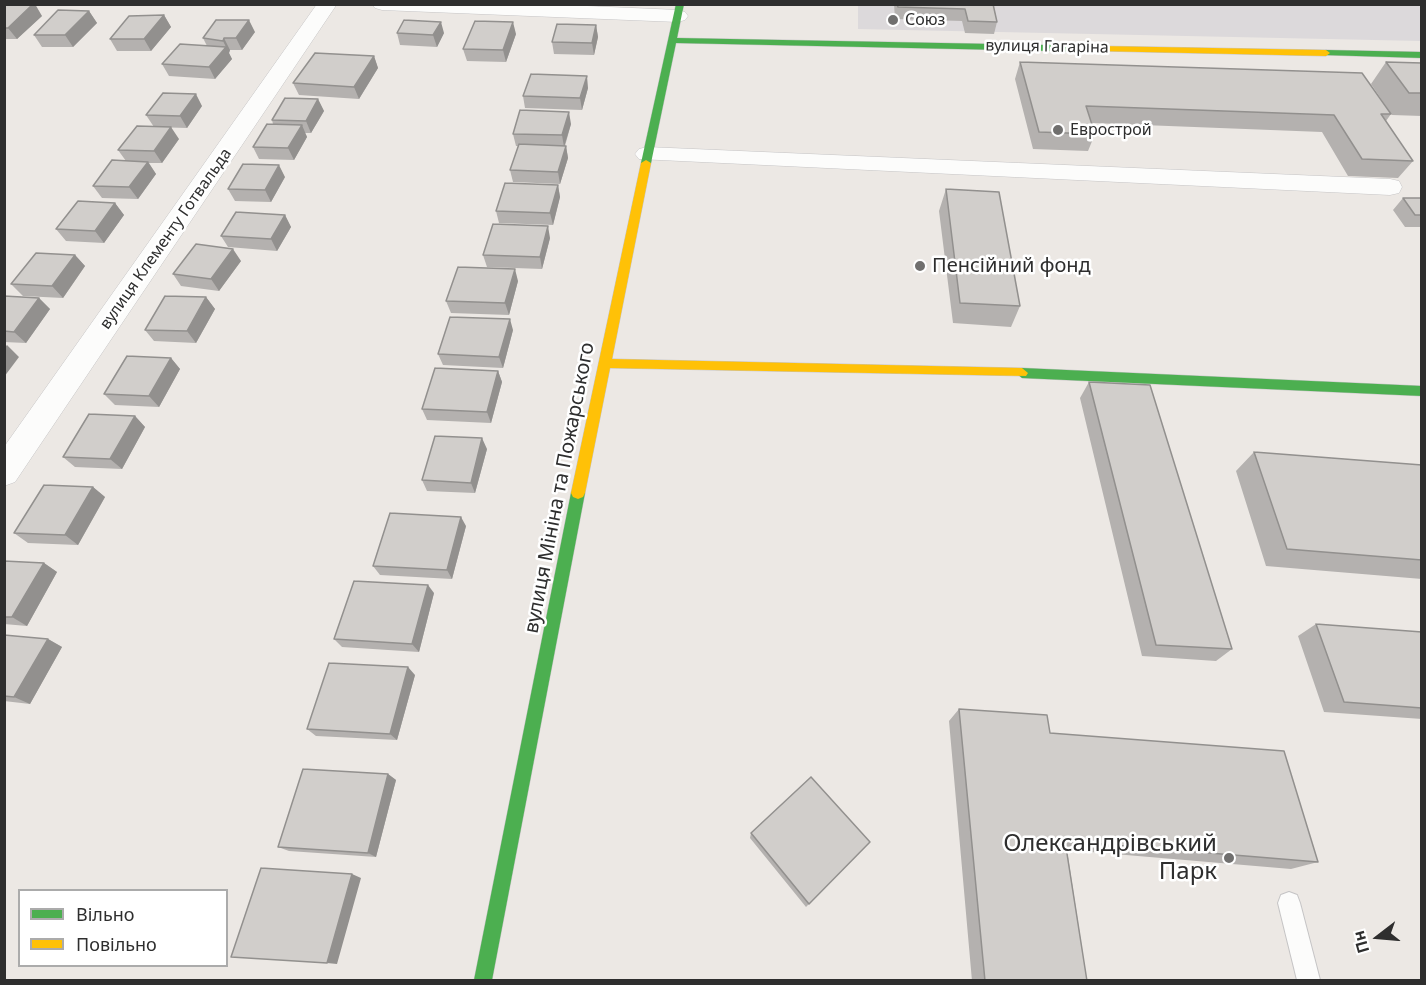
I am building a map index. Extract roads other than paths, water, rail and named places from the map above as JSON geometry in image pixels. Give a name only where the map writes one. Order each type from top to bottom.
[{"type":"street","name":"вулиця Клементу Готвальда","points":[[4,473],[327,4]]},
{"type":"street","points":[[382,4],[679,10]]},
{"type":"street","name":"вулиця Мініна та Пожарського","points":[[483,981],[604,363],[679,10]]},
{"type":"street","name":"вулиця Гагаріна","points":[[672,40],[1422,54]]},
{"type":"street","points":[[647,154],[1389,187]]},
{"type":"street","points":[[604,363],[975,371],[1422,391]]},
{"type":"lane","points":[[1289,903],[1309,981]]},
{"type":"place","name":"Союз","points":[[893,20]]},
{"type":"place","name":"Еврострой","points":[[1058,130]]},
{"type":"place","name":"Пенсійний фонд","points":[[920,266]]},
{"type":"place","name":"Олександрівський Парк","points":[[1229,858]]}]
